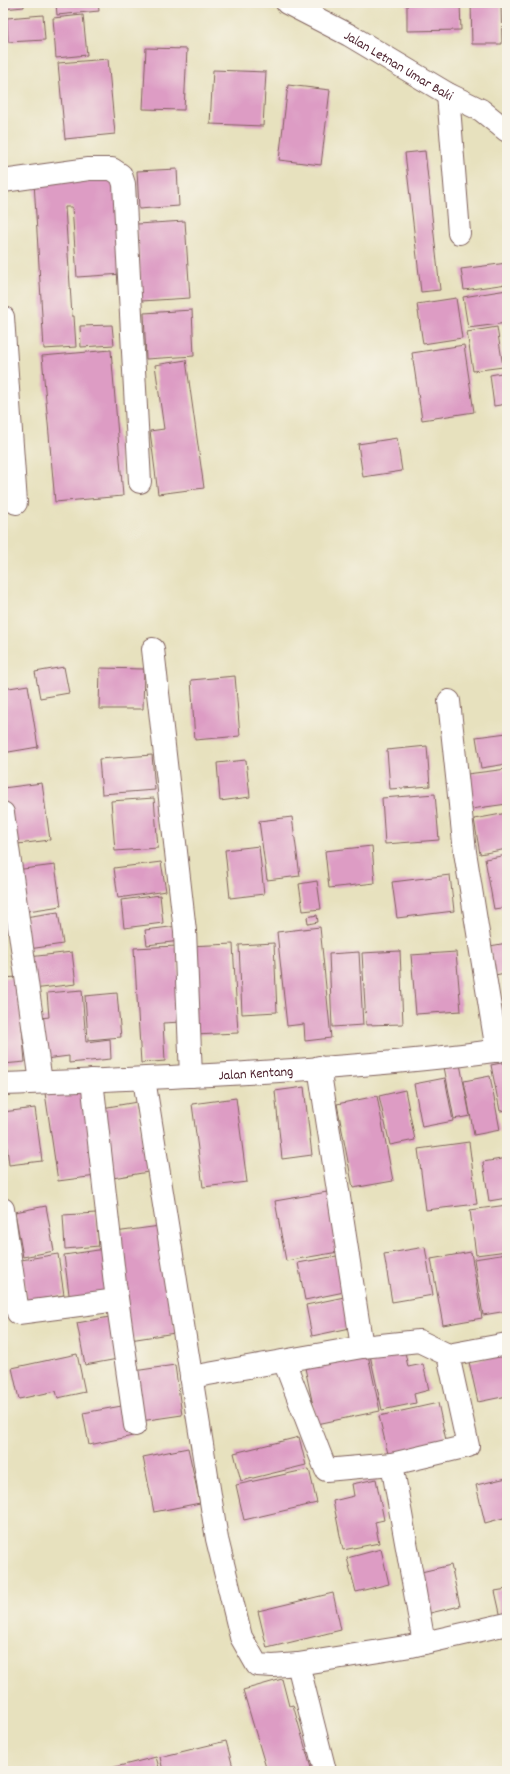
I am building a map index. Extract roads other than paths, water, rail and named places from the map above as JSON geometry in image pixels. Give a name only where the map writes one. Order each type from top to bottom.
[{"type":"street","name":"Jalan Letnan Umar Baki","points":[[287,3],[348,35],[448,94],[482,110],[507,131]]},
{"type":"street","points":[[448,94],[459,233]]},
{"type":"street","points":[[3,181],[89,169],[112,169],[121,175],[124,184],[140,482]]},
{"type":"street","points":[[3,317],[16,503]]},
{"type":"street","points":[[153,649],[185,931],[191,1076]]},
{"type":"street","points":[[449,701],[466,852],[502,1050]]},
{"type":"street","points":[[3,813],[41,1082]]},
{"type":"street","name":"Jalan Kentang","points":[[3,1084],[191,1076],[444,1057],[502,1050]]},
{"type":"street","points":[[319,1067],[362,1347]]},
{"type":"street","points":[[144,1078],[217,1539],[241,1637],[257,1665],[274,1666],[298,1664],[424,1643],[507,1624]]},
{"type":"street","points":[[92,1080],[117,1300],[135,1425]]},
{"type":"street","points":[[3,1209],[18,1313],[117,1300]]},
{"type":"street","points":[[191,1377],[362,1347],[419,1341],[448,1354],[507,1344]]},
{"type":"street","points":[[284,1361],[326,1470],[392,1464],[468,1446],[448,1354]]},
{"type":"street","points":[[392,1464],[424,1643]]},
{"type":"street","points":[[298,1664],[325,1771]]}]
